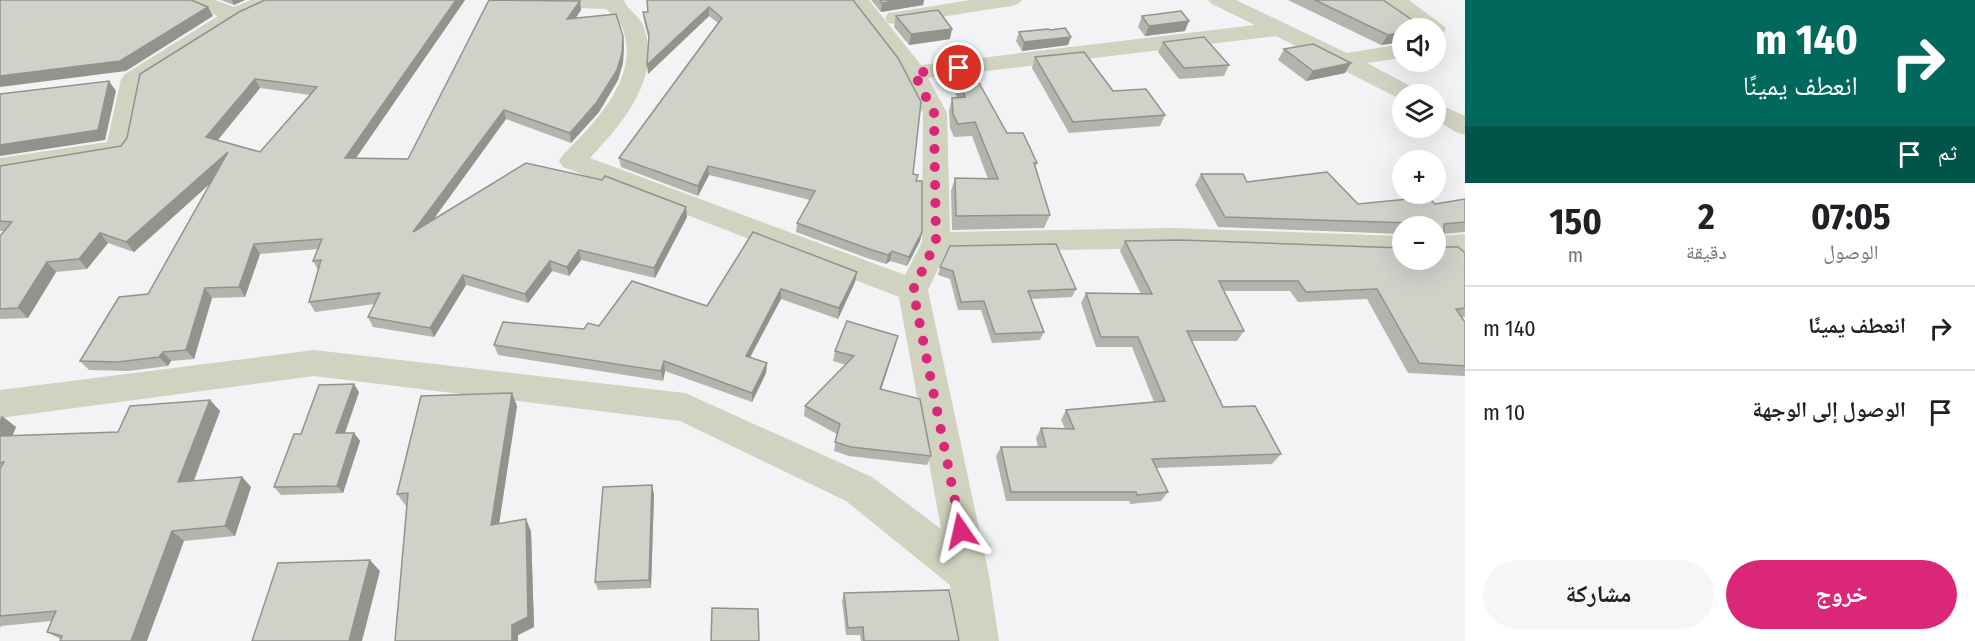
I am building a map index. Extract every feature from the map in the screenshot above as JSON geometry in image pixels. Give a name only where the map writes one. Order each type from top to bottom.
[{"type":"street","points":[[195,0],[235,15]]},
{"type":"street","points":[[0,167],[119,148],[122,81],[235,15],[269,0]]},
{"type":"street","points":[[522,0],[612,1],[632,24],[638,57],[624,102],[572,161],[913,290]]},
{"type":"street","points":[[866,10],[1011,0]]},
{"type":"street","points":[[1220,0],[1392,86]]},
{"type":"street","points":[[1395,0],[1420,18]]},
{"type":"street","points":[[866,10],[914,73],[934,113],[936,242],[913,290],[969,575],[978,641]]},
{"type":"street","points":[[914,73],[1280,29]]},
{"type":"street","points":[[1446,37],[1454,42],[1446,44]]},
{"type":"street","points":[[1344,60],[1392,53]]},
{"type":"street","points":[[1446,116],[1465,126]]},
{"type":"street","points":[[936,242],[1174,238],[1392,246]]},
{"type":"street","points":[[1446,245],[1465,244]]},
{"type":"street","points":[[0,404],[314,363],[685,407],[859,489],[969,575]]},
{"type":"building","points":[[0,0],[191,0],[208,7],[120,61],[0,76]]},
{"type":"building","points":[[265,0],[456,0],[345,158],[408,159],[489,0],[580,1],[567,19],[616,14],[623,36],[622,53],[617,70],[597,102],[570,133],[504,110],[413,232],[526,163],[602,180],[605,176],[686,207],[654,268],[579,250],[567,267],[550,261],[525,294],[463,275],[430,328],[368,317],[380,293],[309,302],[321,260],[313,261],[322,239],[254,244],[239,287],[205,288],[186,350],[163,352],[159,357],[118,362],[80,361],[119,297],[148,294],[228,152],[126,242],[100,233],[79,259],[47,262],[18,308],[0,309],[0,236],[12,222],[0,221],[0,166],[121,146],[127,138],[140,74],[239,12]],"holes":[[[255,79],[317,87],[260,152],[206,137]]]},
{"type":"building","points":[[647,0],[853,0],[898,58],[921,102],[913,174],[918,175],[916,181],[922,181],[922,232],[909,257],[892,251],[888,255],[797,223],[815,191],[708,166],[698,186],[619,158],[722,18],[709,7],[647,65],[649,35],[643,12],[648,12]]},
{"type":"building","points":[[880,0],[899,0],[882,3]]},
{"type":"building","points":[[1315,0],[1383,0],[1409,18],[1392,18],[1392,34],[1388,35]]},
{"type":"building","points":[[938,10],[952,29],[911,34],[896,16]]},
{"type":"building","points":[[1181,11],[1189,21],[1149,26],[1142,16]]},
{"type":"building","points":[[1065,28],[1071,37],[1024,42],[1019,32],[1050,30]]},
{"type":"building","points":[[1204,37],[1229,65],[1184,68],[1163,42]]},
{"type":"building","points":[[1313,44],[1351,63],[1313,71],[1284,49]]},
{"type":"building","points":[[1084,52],[1113,91],[1146,89],[1165,115],[1073,122],[1035,57]]},
{"type":"building","points":[[974,74],[1007,133],[1023,133],[1037,163],[1034,163],[1050,215],[956,216],[955,178],[998,179],[975,122],[958,124],[953,114],[952,98],[965,97],[959,81]]},
{"type":"building","points":[[109,81],[98,130],[0,145],[0,94]]},
{"type":"building","points":[[1327,172],[1358,204],[1392,201],[1392,204],[1446,204],[1465,199],[1465,222],[1446,224],[1446,216],[1392,216],[1392,222],[1225,217],[1201,174],[1243,174],[1247,182]]},
{"type":"building","points":[[753,232],[857,272],[839,308],[781,289],[746,356],[767,363],[752,393],[664,361],[661,371],[494,345],[503,322],[584,329],[588,323],[599,326],[632,281],[707,306]]},
{"type":"building","points":[[1180,240],[1392,248],[1392,270],[1446,270],[1446,247],[1458,247],[1465,253],[1465,308],[1456,309],[1465,322],[1465,366],[1419,363],[1377,289],[1306,292],[1298,281],[1219,281],[1244,331],[1187,331],[1223,407],[1255,406],[1281,454],[1152,459],[1168,492],[1137,495],[1136,492],[1011,492],[1001,447],[1046,447],[1041,428],[1074,429],[1066,410],[1165,401],[1138,337],[1101,337],[1086,293],[1152,294],[1125,241]]},
{"type":"building","points":[[1056,244],[1076,289],[1028,291],[1044,332],[995,334],[984,301],[961,302],[953,271],[940,267],[950,246]]},
{"type":"building","points":[[847,321],[898,336],[880,389],[920,399],[931,456],[851,447],[835,442],[840,424],[805,406],[854,356],[835,351]]},
{"type":"building","points":[[354,384],[336,433],[354,433],[337,486],[274,487],[294,434],[301,434],[319,385]]},
{"type":"building","points":[[512,393],[491,525],[526,519],[528,617],[512,625],[512,641],[395,641],[408,493],[397,494],[421,396]]},
{"type":"building","points":[[210,400],[178,482],[242,477],[225,526],[172,531],[131,641],[60,641],[62,636],[47,632],[56,611],[0,616],[0,468],[4,462],[0,463],[0,436],[118,432],[130,406]]},
{"type":"building","points":[[652,485],[649,580],[595,582],[603,487]]},
{"type":"building","points":[[370,560],[349,641],[252,641],[278,563]]},
{"type":"building","points":[[949,590],[959,641],[864,641],[863,627],[848,628],[844,593]]},
{"type":"building","points":[[712,608],[758,609],[759,641],[711,641]]},
{"type":"route","points":[[959,68],[914,73],[934,113],[936,242],[913,290],[961,531]]}]
